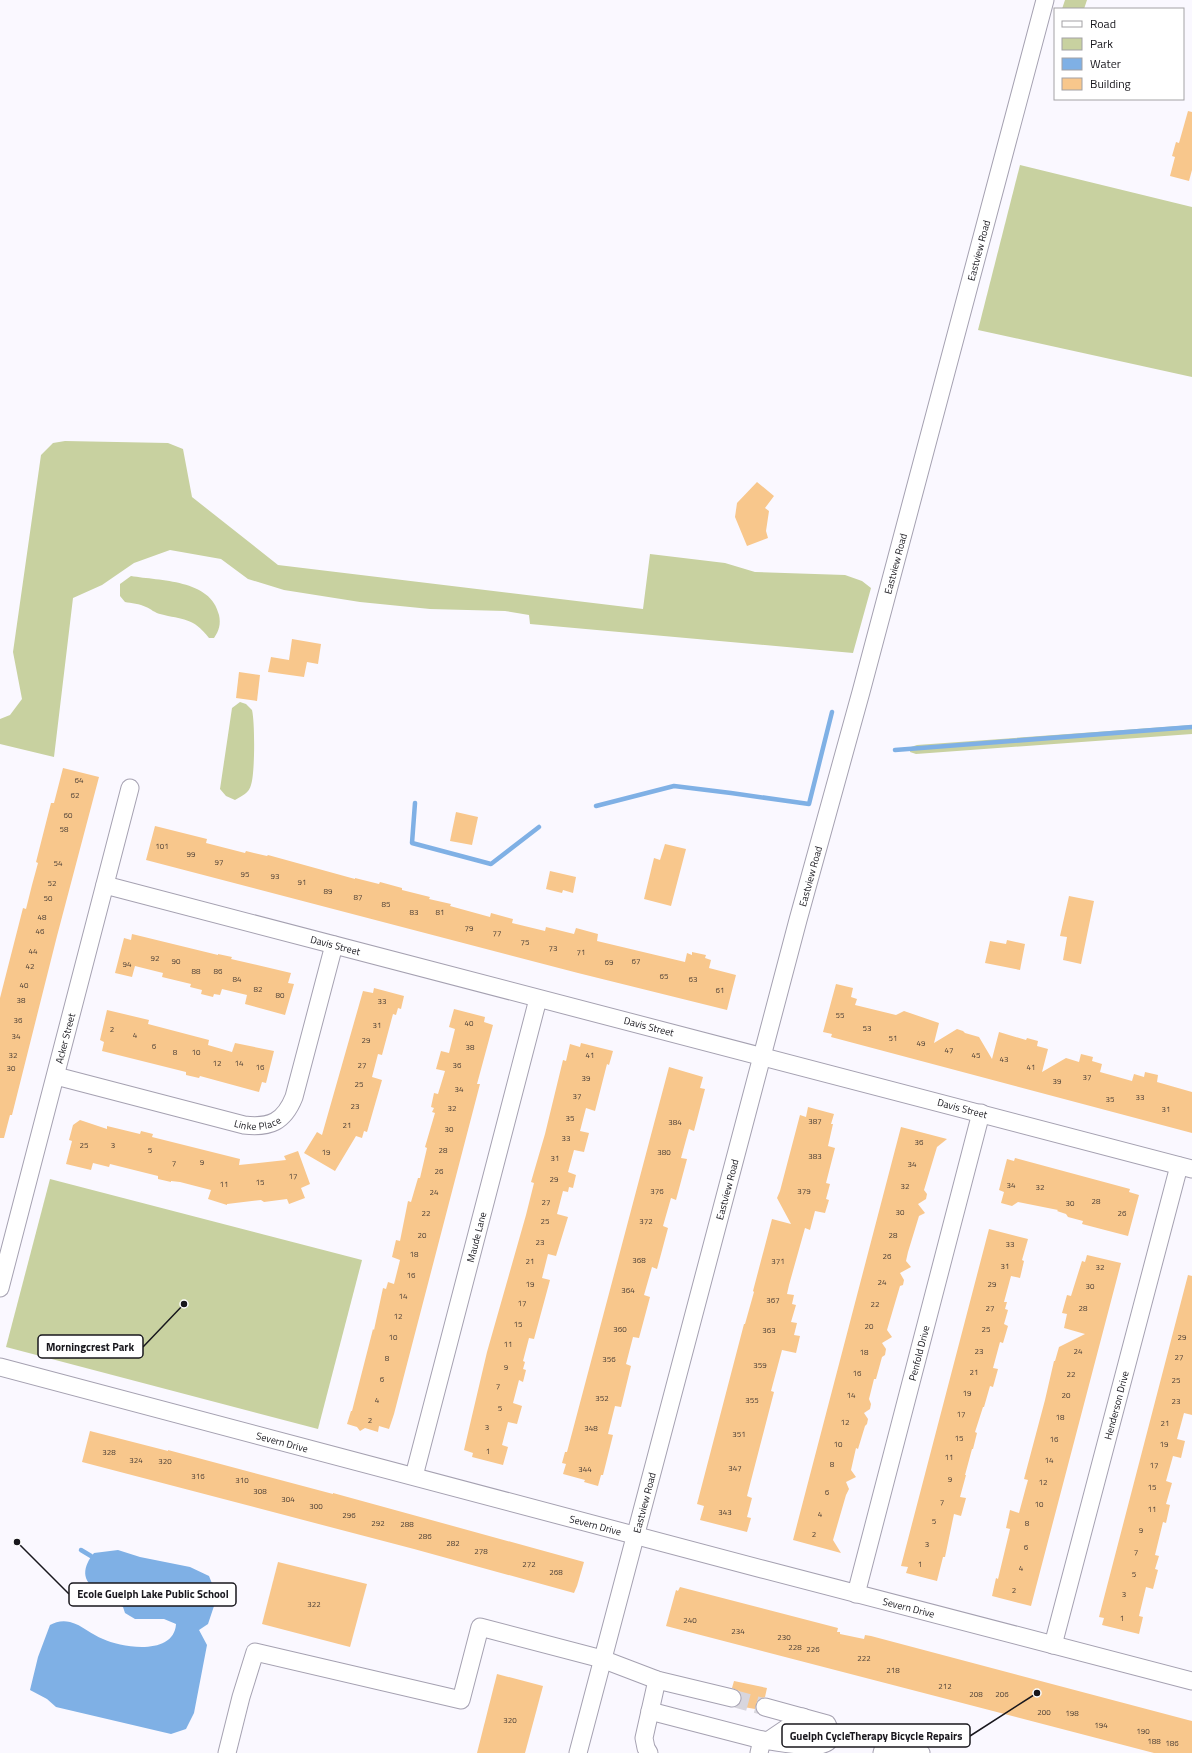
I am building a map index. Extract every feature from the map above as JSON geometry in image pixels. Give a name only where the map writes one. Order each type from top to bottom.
[{"type":"street","name":"Eastview Road","points":[[578,1753],[762,1055],[1045,0]]},
{"type":"street","name":"Acker Street","points":[[0,1288],[130,788]]},
{"type":"street","name":"Davis Street","points":[[105,885],[538,999],[762,1055],[1185,1168]]},
{"type":"street","name":"Linke Place","points":[[56,1076],[244,1125],[259,1127],[269,1125],[284,1114],[294,1097],[334,945]]},
{"type":"street","name":"Maude Lane","points":[[414,1476],[538,999]]},
{"type":"street","name":"Penfold Drive","points":[[856,1594],[981,1113]]},
{"type":"street","name":"Henderson Drive","points":[[1053,1645],[1185,1168]]},
{"type":"street","name":"Severn Drive","points":[[0,1366],[856,1594],[1192,1681]]},
{"type":"street","points":[[227,1753],[241,1697],[255,1652],[461,1700],[480,1627],[602,1659],[657,1680],[732,1698]]},
{"type":"street","points":[[649,1753],[646,1748],[644,1738],[657,1680]]},
{"type":"street","points":[[650,1711],[763,1744],[812,1749],[822,1748],[828,1744],[831,1730],[827,1724],[765,1707]]},
{"type":"street","points":[[763,1744],[803,1717]]},
{"type":"street","points":[[882,1753],[885,1743],[922,1753]]},
{"type":"green space","points":[[1065,0],[1087,0],[1084,8],[1062,8]]},
{"type":"green space","points":[[1020,165],[1192,207],[1192,377],[978,330]]},
{"type":"green space","points":[[65,441],[168,443],[183,449],[192,497],[278,565],[643,609],[650,554],[725,563],[755,572],[845,575],[862,581],[871,588],[853,653],[530,624],[529,615],[505,611],[430,609],[360,602],[284,590],[248,579],[221,559],[170,550],[134,563],[102,585],[73,598],[54,757],[0,744],[0,719],[10,715],[22,699],[13,652],[41,455],[53,443]]},
{"type":"green space","points":[[131,576],[183,584],[206,594],[214,603],[219,615],[219,627],[214,638],[209,638],[198,626],[187,620],[158,613],[144,606],[125,602],[120,596],[120,584]]},
{"type":"green space","points":[[240,702],[246,704],[252,710],[254,725],[254,760],[250,788],[245,794],[235,800],[226,796],[220,789],[232,708]]},
{"type":"green space","points":[[1192,725],[1192,734],[916,754],[910,752],[911,747],[917,745]]},
{"type":"green space","points":[[50,1179],[362,1260],[318,1429],[6,1347]]},
{"type":"water","points":[[118,1550],[140,1557],[190,1567],[209,1576],[215,1591],[215,1603],[208,1624],[199,1630],[207,1645],[194,1713],[186,1729],[171,1734],[56,1707],[47,1699],[30,1690],[38,1657],[50,1625],[55,1623],[67,1621],[79,1625],[103,1639],[134,1647],[157,1645],[166,1641],[173,1634],[176,1624],[164,1619],[135,1619],[125,1613],[123,1607],[102,1597],[99,1590],[89,1583],[85,1573],[87,1563],[94,1553]]},
{"type":"building","points":[[1188,111],[1192,112],[1192,170],[1189,181],[1170,176],[1175,157],[1172,156],[1176,142],[1179,143]]},
{"type":"building","points":[[757,482],[774,496],[765,508],[769,511],[766,531],[768,538],[747,546],[735,517],[737,503]]},
{"type":"building","points":[[292,639],[321,644],[318,664],[307,662],[304,677],[268,672],[271,657],[289,660]]},
{"type":"building","points":[[239,672],[260,675],[257,701],[236,698]]},
{"type":"building","points":[[63,768],[99,777],[12,1115],[10,1115],[4,1138],[0,1138],[0,998],[23,908],[26,909],[51,803],[54,803]]},
{"type":"building","points":[[456,812],[478,817],[472,845],[450,841]]},
{"type":"building","points":[[155,826],[207,839],[206,843],[245,853],[246,851],[268,855],[355,879],[379,884],[380,882],[402,888],[402,890],[430,897],[429,899],[451,904],[450,906],[490,917],[491,913],[513,919],[512,923],[545,931],[546,927],[574,934],[576,928],[598,934],[597,941],[685,962],[687,953],[692,955],[692,952],[706,955],[705,958],[711,960],[709,968],[736,975],[727,1010],[578,973],[146,860]]},
{"type":"building","points":[[665,844],[686,849],[671,906],[644,899],[654,858],[660,860]]},
{"type":"building","points":[[550,871],[576,877],[573,893],[563,890],[562,893],[546,889]]},
{"type":"building","points":[[1069,896],[1094,901],[1081,964],[1063,960],[1067,937],[1060,936]]},
{"type":"building","points":[[132,934],[232,957],[231,959],[291,973],[288,983],[294,984],[285,1015],[245,1004],[247,995],[222,989],[220,995],[214,994],[213,997],[201,994],[202,990],[190,987],[191,984],[162,977],[163,973],[135,966],[132,977],[115,973],[124,938],[131,940]]},
{"type":"building","points":[[1007,940],[1025,944],[1020,970],[985,963],[990,941],[1006,944]]},
{"type":"building","points":[[836,984],[853,988],[851,997],[857,999],[855,1005],[896,1015],[904,1011],[939,1023],[934,1043],[957,1029],[979,1037],[992,1059],[999,1032],[1026,1040],[1027,1038],[1038,1041],[1037,1046],[1048,1049],[1042,1072],[1066,1058],[1079,1062],[1081,1054],[1093,1057],[1092,1061],[1102,1064],[1100,1072],[1132,1081],[1134,1074],[1144,1077],[1145,1072],[1158,1075],[1157,1082],[1192,1092],[1192,1133],[831,1037],[832,1034],[823,1032]]},
{"type":"building","points":[[374,988],[404,996],[401,1009],[398,1008],[396,1015],[393,1014],[382,1055],[378,1054],[372,1077],[382,1080],[367,1132],[364,1131],[362,1138],[356,1136],[335,1171],[304,1153],[317,1132],[322,1135],[363,991],[373,993]]},
{"type":"building","points":[[454,1009],[485,1017],[484,1022],[493,1025],[477,1084],[480,1084],[389,1429],[379,1426],[378,1432],[365,1428],[360,1431],[357,1427],[347,1424],[352,1411],[373,1329],[374,1330],[383,1288],[386,1289],[388,1282],[394,1284],[400,1260],[392,1257],[396,1240],[400,1241],[408,1201],[411,1202],[418,1178],[420,1178],[427,1148],[425,1147],[435,1113],[432,1112],[434,1108],[431,1107],[434,1093],[438,1094],[445,1071],[436,1069],[441,1051],[449,1053],[455,1029],[449,1027]]},
{"type":"building","points":[[107,1010],[149,1020],[148,1024],[209,1040],[208,1045],[232,1052],[235,1043],[274,1051],[266,1083],[262,1082],[259,1092],[200,1076],[199,1078],[186,1075],[186,1072],[102,1051],[104,1042],[100,1040]]},
{"type":"building","points":[[581,1043],[613,1051],[609,1065],[607,1064],[595,1111],[586,1108],[580,1131],[589,1133],[584,1152],[574,1150],[568,1172],[576,1175],[573,1188],[569,1187],[568,1192],[563,1191],[557,1214],[568,1217],[556,1256],[548,1254],[542,1278],[550,1280],[534,1339],[529,1338],[523,1361],[525,1362],[523,1369],[526,1370],[523,1382],[519,1380],[513,1403],[522,1406],[517,1424],[508,1422],[502,1445],[508,1447],[503,1465],[472,1457],[473,1453],[464,1450],[487,1352],[526,1215],[534,1183],[531,1182],[545,1134],[563,1060],[566,1061],[570,1044],[580,1047]]},
{"type":"building","points":[[669,1067],[703,1077],[700,1088],[705,1089],[694,1131],[689,1129],[681,1158],[687,1159],[676,1200],[671,1198],[663,1226],[668,1228],[657,1269],[652,1267],[644,1295],[650,1297],[639,1338],[633,1337],[626,1364],[631,1366],[621,1407],[615,1406],[608,1434],[613,1435],[603,1475],[601,1475],[598,1486],[584,1482],[585,1480],[563,1474],[566,1464],[562,1463],[565,1452],[567,1452]]},
{"type":"building","points":[[808,1107],[834,1114],[828,1146],[835,1148],[826,1183],[830,1184],[826,1199],[829,1200],[825,1213],[815,1211],[810,1230],[805,1228],[789,1285],[787,1294],[794,1295],[792,1304],[796,1305],[791,1322],[797,1323],[794,1335],[800,1336],[796,1353],[782,1350],[771,1391],[774,1392],[747,1496],[752,1498],[747,1517],[751,1518],[747,1532],[700,1520],[704,1506],[697,1504],[772,1219],[791,1224],[777,1198],[800,1115],[806,1117]]},
{"type":"building","points":[[80,1120],[107,1129],[107,1126],[140,1134],[141,1131],[153,1134],[152,1137],[240,1159],[239,1165],[286,1160],[284,1156],[298,1151],[310,1184],[301,1188],[305,1198],[289,1204],[287,1199],[264,1202],[261,1200],[227,1205],[208,1199],[211,1190],[180,1182],[171,1182],[158,1179],[158,1176],[110,1164],[109,1167],[93,1163],[91,1170],[66,1164],[72,1141],[69,1140],[73,1125]]},
{"type":"building","points":[[901,1127],[947,1139],[937,1147],[924,1190],[927,1194],[926,1199],[918,1204],[925,1213],[919,1216],[908,1252],[906,1261],[911,1267],[900,1273],[904,1280],[903,1285],[900,1286],[887,1330],[892,1337],[882,1343],[886,1349],[885,1355],[882,1357],[876,1379],[874,1379],[869,1399],[871,1404],[870,1409],[864,1413],[868,1419],[867,1424],[865,1426],[858,1449],[856,1448],[851,1470],[856,1477],[846,1482],[849,1489],[833,1540],[841,1553],[793,1540]]},
{"type":"building","points":[[1015,1158],[1130,1189],[1129,1192],[1139,1195],[1128,1236],[1082,1224],[1083,1221],[1068,1217],[1066,1214],[1057,1211],[1058,1210],[1018,1202],[1012,1206],[1001,1203],[1004,1192],[999,1190],[1007,1159],[1014,1161]]},
{"type":"building","points":[[989,1229],[1028,1239],[1022,1260],[1024,1261],[1020,1278],[1011,1276],[1004,1302],[1007,1302],[1005,1309],[1008,1310],[1004,1324],[1008,1326],[1003,1343],[1000,1342],[993,1368],[998,1369],[993,1387],[990,1386],[975,1432],[977,1433],[960,1497],[966,1498],[961,1516],[954,1514],[945,1557],[943,1557],[937,1581],[906,1573],[908,1567],[901,1566]]},
{"type":"building","points":[[1087,1255],[1121,1263],[1031,1606],[992,1596],[996,1578],[998,1579],[1010,1529],[1006,1528],[1010,1510],[1019,1513],[1028,1480],[1024,1479],[1054,1361],[1059,1347],[1085,1334],[1064,1328],[1067,1314],[1062,1313],[1067,1295],[1071,1296],[1082,1261],[1085,1262]]},
{"type":"building","points":[[1188,1275],[1192,1276],[1192,1415],[1184,1413],[1177,1439],[1185,1441],[1181,1458],[1173,1456],[1166,1481],[1172,1483],[1166,1504],[1170,1505],[1166,1523],[1163,1522],[1155,1555],[1159,1556],[1155,1569],[1158,1570],[1153,1589],[1146,1587],[1139,1616],[1143,1617],[1139,1634],[1102,1625],[1104,1618],[1099,1617]]},
{"type":"building","points":[[90,1431],[333,1493],[584,1562],[574,1593],[414,1549],[82,1462]]},
{"type":"building","points":[[278,1562],[367,1584],[350,1647],[262,1624]]},
{"type":"building","points":[[680,1587],[838,1628],[837,1632],[840,1632],[840,1634],[864,1639],[865,1635],[871,1636],[1192,1721],[1192,1753],[1154,1753],[666,1626],[676,1590],[678,1591]]},
{"type":"building","points":[[497,1674],[543,1686],[525,1753],[477,1753]]},
{"type":"building","points":[[734,1681],[767,1688],[765,1697],[758,1700],[755,1709],[738,1706],[742,1701],[742,1696],[739,1691],[732,1688]]},
{"type":"waterway","points":[[596,806],[674,786],[809,804],[832,712]]},
{"type":"waterway","points":[[895,750],[1192,727]]},
{"type":"waterway","points":[[415,803],[412,843],[491,864],[539,827]]},
{"type":"waterway","points":[[81,1550],[91,1556]]},
{"type":"tunnel","points":[[732,1698],[765,1707]]},
{"type":"place","name":"Morningcrest Park","points":[[184,1304]]},
{"type":"place","name":"Ecole Guelph Lake Public School","points":[[17,1542]]},
{"type":"place","name":"Guelph CycleTherapy Bicycle Repairs","points":[[1037,1693]]}]
